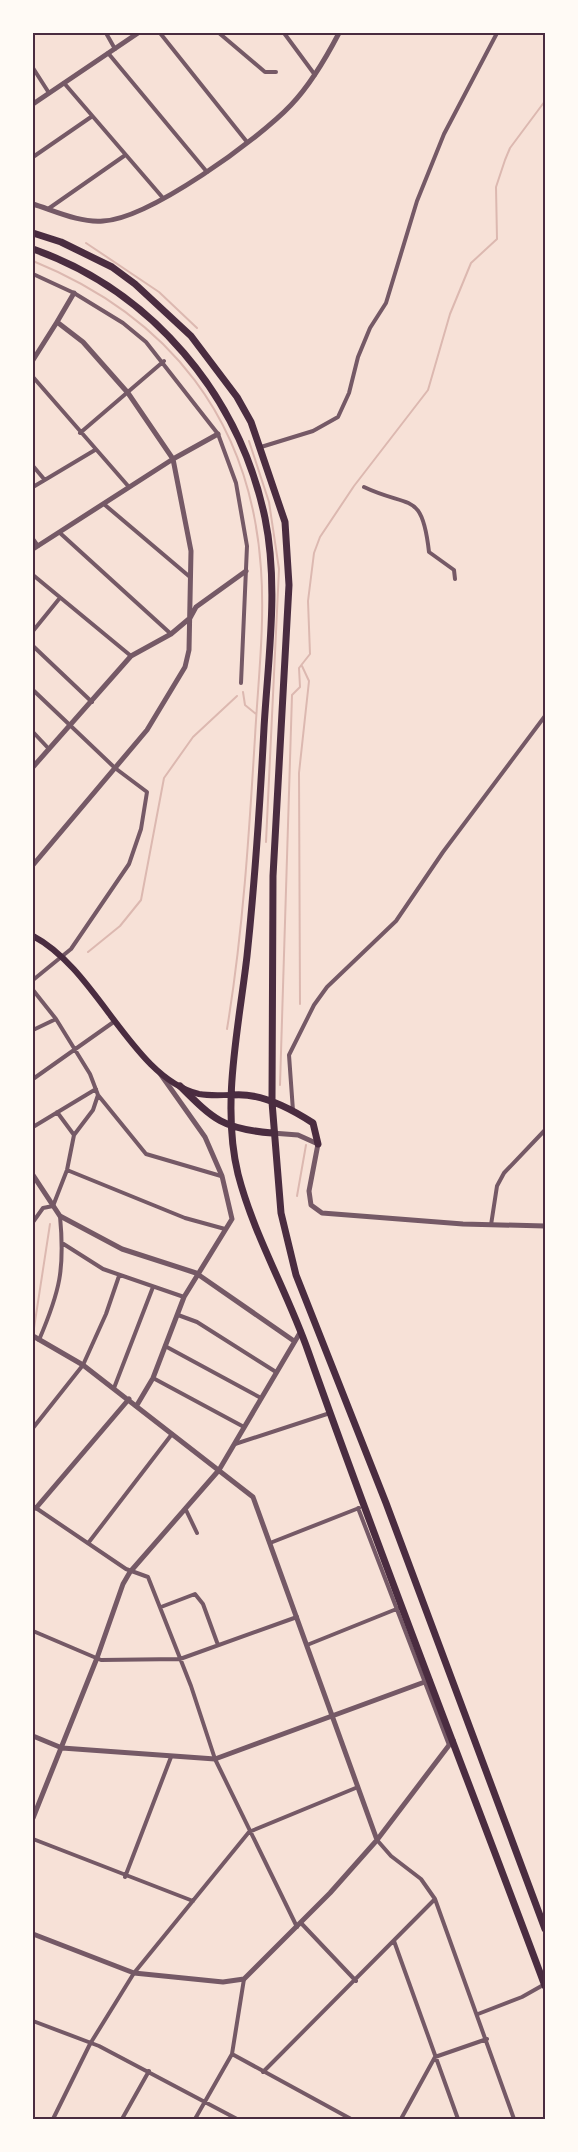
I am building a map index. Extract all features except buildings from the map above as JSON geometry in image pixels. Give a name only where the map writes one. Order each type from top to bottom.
[{"type":"highway","points":[[33,233],[61,242],[112,267],[135,284],[191,336],[237,397],[261,447],[285,522],[289,585],[273,876],[272,1133],[281,1213],[296,1275],[386,1503],[545,1929]]},
{"type":"highway","points":[[33,249],[72,264],[133,302],[181,347],[225,411],[249,459],[266,521],[272,592],[256,871],[232,1095],[232,1127],[237,1168],[249,1213],[301,1331],[361,1507],[545,1985]]},
{"type":"highway","points":[[180,1086],[211,1117],[232,1127],[272,1133]]},
{"type":"highway","points":[[232,1095],[255,1095],[313,1123],[318,1144]]},
{"type":"main road","points":[[33,936],[63,956],[157,1070],[180,1086],[198,1094],[232,1095]]},
{"type":"street","points":[[106,33],[115,49]]},
{"type":"street","points":[[33,104],[138,33]]},
{"type":"street","points":[[160,33],[247,142]]},
{"type":"street","points":[[219,33],[265,72],[276,72]]},
{"type":"street","points":[[284,33],[315,75]]},
{"type":"street","points":[[33,204],[84,220],[104,221],[133,214],[163,198],[208,172],[291,106],[315,75],[339,33]]},
{"type":"street","points":[[261,447],[320,428],[338,417],[349,393],[358,357],[370,328],[386,303],[417,201],[444,134],[497,33]]},
{"type":"street","points":[[108,54],[208,172]]},
{"type":"street","points":[[33,68],[49,93]]},
{"type":"street","points":[[64,83],[124,156],[163,198]]},
{"type":"street","points":[[33,157],[91,117]]},
{"type":"street","points":[[48,209],[124,156]]},
{"type":"street","points":[[33,274],[74,293],[123,323],[147,342],[164,361],[218,434],[236,483],[247,546],[241,683]]},
{"type":"street","points":[[33,360],[74,293]]},
{"type":"street","points":[[33,865],[147,730],[185,667],[189,650],[191,551],[186,515],[173,459],[128,393],[83,342],[57,322]]},
{"type":"street","points":[[80,433],[164,361]]},
{"type":"street","points":[[33,377],[129,488]]},
{"type":"street","points":[[33,539],[36,548],[173,459],[218,434]]},
{"type":"street","points":[[33,487],[95,450]]},
{"type":"street","points":[[33,466],[44,479]]},
{"type":"street","points":[[364,487],[412,504],[424,520],[429,552],[454,570],[455,579]]},
{"type":"street","points":[[105,505],[191,578]]},
{"type":"street","points":[[60,533],[171,634]]},
{"type":"street","points":[[33,767],[72,726],[131,656],[171,634],[190,618],[196,607],[246,572]]},
{"type":"street","points":[[33,575],[59,599],[131,656]]},
{"type":"street","points":[[33,631],[59,599]]},
{"type":"street","points":[[33,646],[92,702]]},
{"type":"street","points":[[33,690],[115,768],[147,792],[141,829],[129,864],[84,931],[63,956],[33,980]]},
{"type":"street","points":[[293,1112],[289,1055],[314,1005],[327,987],[396,921],[443,852],[545,716]]},
{"type":"street","points":[[33,732],[50,749]]},
{"type":"street","points":[[33,990],[56,1019],[90,1074],[97,1092],[146,1154],[222,1176]]},
{"type":"street","points":[[33,1030],[56,1019]]},
{"type":"street","points":[[33,1079],[115,1021]]},
{"type":"street","points":[[137,1406],[153,1378],[184,1297],[196,1273],[232,1219],[222,1176],[205,1137],[157,1070]]},
{"type":"street","points":[[33,1127],[97,1092]]},
{"type":"street","points":[[54,1206],[67,1170],[74,1135],[93,1110],[97,1092]]},
{"type":"street","points":[[57,1112],[74,1135]]},
{"type":"street","points":[[491,1225],[500,1179],[545,1131]]},
{"type":"street","points":[[272,1133],[298,1135],[318,1144],[309,1197],[311,1205],[322,1213],[491,1225],[545,1226]]},
{"type":"street","points":[[67,1170],[185,1218],[225,1229]]},
{"type":"street","points":[[33,1175],[60,1216],[62,1243],[60,1287],[35,1339],[84,1365],[253,1497],[377,1840],[391,1856],[421,1880],[435,1899],[514,2119]]},
{"type":"street","points":[[33,1222],[43,1208],[54,1206]]},
{"type":"street","points":[[60,1216],[122,1249],[196,1273],[294,1341]]},
{"type":"street","points":[[62,1243],[119,1276],[184,1297]]},
{"type":"street","points":[[33,1428],[84,1365],[106,1314],[119,1276]]},
{"type":"street","points":[[114,1388],[153,1287]]},
{"type":"street","points":[[178,1315],[196,1322],[276,1372]]},
{"type":"street","points":[[33,1818],[97,1658],[123,1584],[130,1572],[219,1470],[301,1331]]},
{"type":"street","points":[[165,1346],[261,1398]]},
{"type":"street","points":[[153,1378],[244,1427]]},
{"type":"street","points":[[129,1399],[35,1507],[130,1572],[148,1577],[161,1607],[215,1759],[249,1832],[299,1925],[356,1982]]},
{"type":"street","points":[[234,1444],[330,1413]]},
{"type":"street","points":[[88,1542],[172,1433]]},
{"type":"street","points":[[270,1542],[361,1507]]},
{"type":"street","points":[[186,1510],[197,1533]]},
{"type":"street","points":[[161,1607],[195,1594],[203,1604],[218,1645]]},
{"type":"street","points":[[307,1645],[400,1608]]},
{"type":"street","points":[[33,1631],[97,1658],[180,1659],[297,1617]]},
{"type":"street","points":[[33,1736],[62,1748],[215,1759],[428,1681]]},
{"type":"street","points":[[33,1934],[134,1973],[223,1982],[244,1979],[299,1925],[377,1840],[451,1743]]},
{"type":"street","points":[[125,1877],[171,1757]]},
{"type":"street","points":[[52,2119],[90,2044],[134,1973],[249,1832],[358,1787]]},
{"type":"street","points":[[33,1839],[125,1877],[193,1901]]},
{"type":"street","points":[[264,2072],[356,1982],[435,1899]]},
{"type":"street","points":[[394,1941],[458,2119]]},
{"type":"street","points":[[195,2119],[232,2054],[244,1979]]},
{"type":"street","points":[[477,2014],[522,1997],[545,1985]]},
{"type":"street","points":[[33,2021],[90,2044],[237,2119]]},
{"type":"street","points":[[401,2119],[435,2056],[487,2039]]},
{"type":"street","points":[[232,2054],[351,2119]]},
{"type":"street","points":[[123,2119],[148,2072]]},
{"type":"waterway","points":[[280,1085],[292,695],[300,687],[299,668],[310,654],[308,601],[314,553],[320,537],[354,486],[428,390],[450,314],[471,263],[497,239],[496,187],[505,160],[510,148],[545,101]]},
{"type":"waterway","points":[[86,243],[159,292],[197,328]]},
{"type":"waterway","points":[[33,261],[82,284],[125,312],[163,344],[195,380],[221,421],[240,466],[254,515],[261,569],[261,653],[245,883],[227,1029]]},
{"type":"waterway","points":[[249,441],[269,502],[279,569],[266,842]]},
{"type":"waterway","points":[[300,1004],[299,773],[309,681],[302,666]]},
{"type":"waterway","points":[[243,692],[245,705],[256,714]]},
{"type":"waterway","points":[[88,952],[120,926],[141,900],[164,778],[193,737],[237,696]]},
{"type":"waterway","points":[[297,1196],[306,1145]]},
{"type":"waterway","points":[[34,1328],[50,1224]]}]
